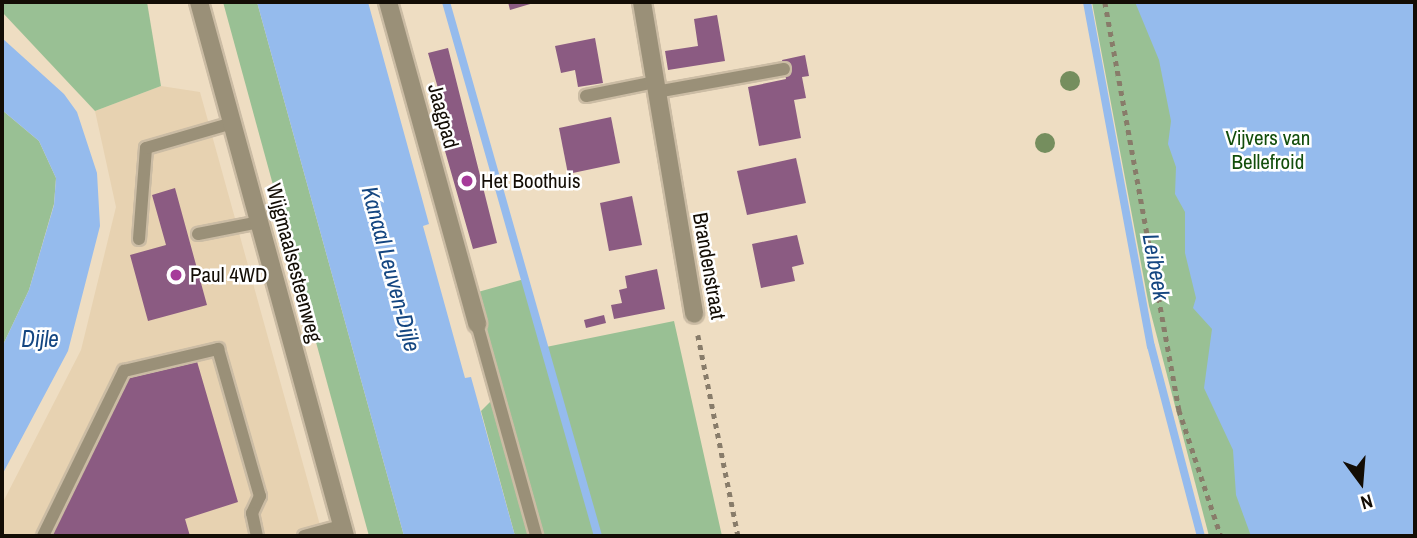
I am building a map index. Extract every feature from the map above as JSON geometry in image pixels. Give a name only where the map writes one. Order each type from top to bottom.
[{"type":"street","name":"Wijgmaalsesteenweg","points":[[199,2],[343,531]]},
{"type":"street","name":"Jaagpad","points":[[388,2],[477,324]]},
{"type":"street","name":"Brandenstraat","points":[[642,2],[694,314]]},
{"type":"lane","points":[[586,96],[784,69]]},
{"type":"lane","points":[[139,239],[146,148],[232,124]]},
{"type":"lane","points":[[198,234],[259,222]]},
{"type":"lane","points":[[477,324],[536,536]]},
{"type":"lane","points":[[43,536],[124,372],[218,349],[260,496],[252,513],[257,536]]},
{"type":"lane","points":[[304,536],[343,531]]},
{"type":"path","points":[[1105,2],[1179,410],[1221,536]]},
{"type":"path","name":"Brandenstraat","points":[[694,314],[738,536]]},
{"type":"shaded area","points":[[161,86],[200,92],[323,536],[2,536],[2,504],[81,350],[116,207],[95,111]]},
{"type":"green space","points":[[2,2],[147,2],[161,86],[95,111],[2,12]]},
{"type":"green space","points":[[223,2],[257,2],[404,536],[369,536]]},
{"type":"green space","name":"Vijvers van Bellefroid","points":[[1092,2],[1415,2],[1415,536],[1209,536],[1149,306]]},
{"type":"green space","points":[[2,110],[39,141],[56,178],[54,204],[29,290],[2,347]]},
{"type":"green space","points":[[528,278],[546,347],[674,321],[722,536],[515,536],[481,411],[502,390],[476,298],[478,292]]},
{"type":"water","name":"Kanaal Leuven-Dijle","points":[[257,2],[368,2],[429,224],[423,226],[465,378],[471,377],[515,536],[404,536]]},
{"type":"water","name":"Vijvers van Bellefroid","points":[[1135,2],[1415,2],[1415,536],[1251,536],[1236,495],[1233,450],[1204,388],[1212,329],[1193,308],[1196,298],[1185,253],[1185,212],[1175,194],[1176,167],[1168,144],[1171,121],[1159,60]]},
{"type":"water","name":"Dijle","points":[[2,38],[64,94],[77,112],[97,173],[100,226],[68,351],[2,475],[2,347],[29,290],[54,205],[56,178],[39,141],[2,110]]},
{"type":"building","points":[[508,2],[537,2],[510,10]]},
{"type":"building","points":[[717,15],[725,61],[668,70],[665,51],[698,46],[694,19]]},
{"type":"building","points":[[595,38],[603,83],[578,87],[575,70],[561,73],[555,46]]},
{"type":"building","name":"Het Boothuis","points":[[448,48],[497,243],[473,249],[433,109],[443,106],[428,53]]},
{"type":"building","points":[[805,55],[809,76],[802,77],[806,98],[794,100],[801,138],[759,146],[748,87],[786,79],[782,60]]},
{"type":"building","points":[[611,117],[620,163],[568,174],[559,128]]},
{"type":"building","points":[[796,158],[806,203],[747,215],[737,171]]},
{"type":"building","points":[[175,188],[207,305],[148,321],[130,255],[166,245],[152,195]]},
{"type":"building","points":[[632,196],[642,245],[609,251],[600,203]]},
{"type":"building","points":[[797,235],[804,264],[792,267],[795,281],[761,288],[752,244]]},
{"type":"building","points":[[657,269],[665,309],[614,319],[611,305],[622,303],[619,290],[627,288],[625,276]]},
{"type":"building","points":[[604,315],[606,323],[586,328],[584,320]]},
{"type":"building","points":[[196,358],[238,502],[185,519],[190,536],[51,536],[130,375]]},
{"type":"waterway","points":[[446,2],[598,536]]},
{"type":"waterway","name":"Leibeek","points":[[1087,2],[1151,346],[1201,536]]},
{"type":"place","name":"Het Boothuis","points":[[467,181]]},
{"type":"place","name":"Paul 4WD","points":[[176,275]]}]
